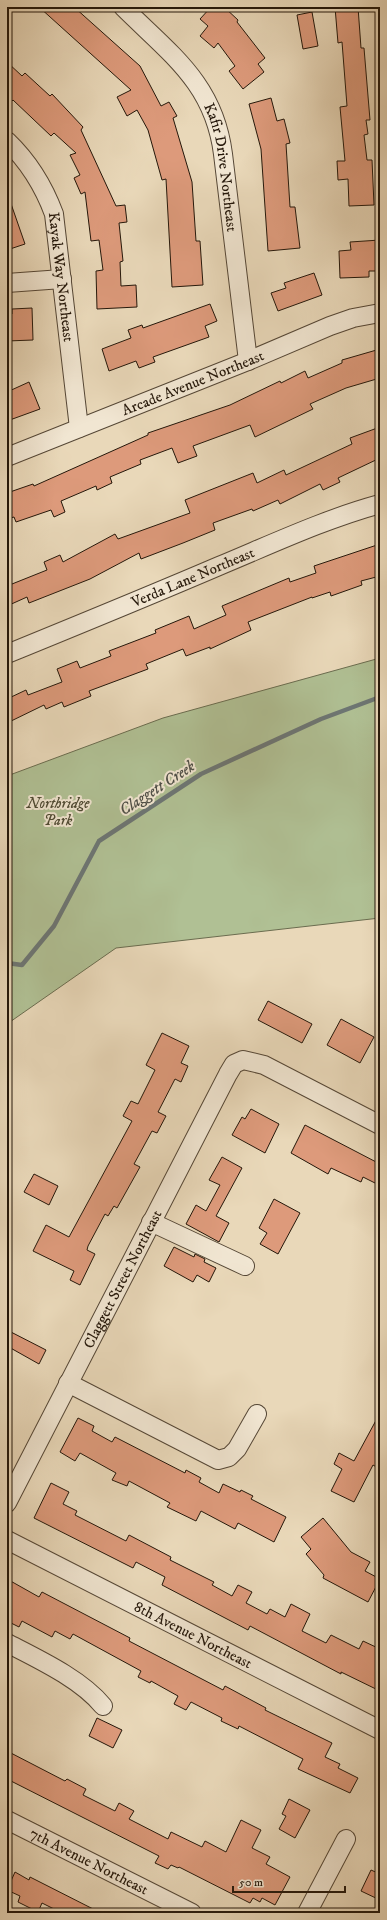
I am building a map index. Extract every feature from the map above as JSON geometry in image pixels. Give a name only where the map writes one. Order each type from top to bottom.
[{"type":"street","name":"Kafir Drive Northeast","points":[[123,7],[192,75],[201,89],[218,124],[248,361]]},
{"type":"street","name":"Kayak Way Northeast","points":[[7,141],[32,171],[48,197],[54,214],[79,428]]},
{"type":"street","points":[[7,283],[62,279]]},
{"type":"street","name":"Arcade Avenue Northeast","points":[[7,457],[248,361],[330,326],[352,318],[380,313]]},
{"type":"street","name":"Verda Lane Northeast","points":[[7,654],[115,611],[289,537],[380,504]]},
{"type":"street","name":"Claggett Street Northeast","points":[[7,1503],[234,1064],[243,1060],[264,1065],[380,1125]]},
{"type":"street","points":[[151,1222],[245,1266]]},
{"type":"street","points":[[68,1383],[218,1460],[229,1457],[237,1449],[257,1414]]},
{"type":"street","name":"8th Avenue Northeast","points":[[7,1540],[380,1730]]},
{"type":"street","points":[[7,1644],[67,1677],[93,1694],[103,1706]]},
{"type":"street","name":"7th Avenue Northeast","points":[[7,1820],[192,1913]]},
{"type":"street","points":[[307,1913],[346,1839]]},
{"type":"green space","name":"Northridge Park","points":[[380,658],[380,918],[116,948],[7,1024],[7,776],[163,718]]},
{"type":"building","points":[[39,7],[74,7],[140,66],[161,106],[169,102],[177,116],[173,118],[192,182],[196,241],[200,241],[203,285],[172,287],[166,179],[162,180],[148,130],[137,110],[127,116],[117,97],[131,90]]},
{"type":"building","points":[[211,7],[224,7],[238,20],[237,22],[265,58],[258,64],[264,72],[243,89],[229,71],[235,66],[218,43],[214,48],[200,36],[208,26],[200,19]]},
{"type":"building","points":[[335,7],[358,7],[361,48],[364,48],[370,120],[366,120],[368,134],[364,135],[367,160],[372,160],[374,205],[349,206],[348,179],[338,180],[337,161],[345,161],[340,107],[347,106],[342,42],[338,43]]},
{"type":"building","points":[[312,12],[318,46],[303,49],[297,15]]},
{"type":"building","points":[[7,62],[22,76],[25,73],[50,96],[52,94],[83,127],[81,130],[116,206],[125,205],[127,222],[119,223],[123,261],[120,262],[121,286],[136,285],[137,307],[97,309],[96,271],[103,270],[99,240],[91,241],[85,192],[81,194],[74,178],[80,175],[70,155],[76,153],[54,133],[51,136],[13,100],[7,106]]},
{"type":"building","points":[[271,98],[277,121],[284,119],[290,143],[286,144],[290,207],[295,207],[300,248],[268,251],[261,149],[249,104]]},
{"type":"building","points":[[7,198],[9,198],[25,244],[7,250]]},
{"type":"building","points":[[380,240],[380,271],[369,271],[369,277],[340,278],[339,251],[351,250],[350,242]]},
{"type":"building","points":[[314,273],[322,295],[278,311],[271,293],[286,288],[284,283]]},
{"type":"building","points":[[210,304],[217,321],[205,326],[209,337],[153,357],[155,362],[139,368],[136,361],[109,371],[102,349],[131,338],[128,330],[142,325],[143,328]]},
{"type":"building","points":[[32,308],[33,340],[7,341],[7,314],[12,314],[12,309]]},
{"type":"building","points":[[380,349],[380,378],[346,388],[310,404],[313,409],[255,437],[250,425],[193,446],[197,456],[178,463],[172,448],[140,460],[141,464],[110,477],[112,483],[97,490],[96,486],[61,501],[65,512],[54,517],[51,510],[16,522],[14,517],[7,519],[7,493],[33,484],[34,486],[148,435],[148,433],[230,405],[280,381],[281,383],[305,371],[308,378],[342,363],[342,360]]},
{"type":"building","points":[[29,382],[40,409],[7,421],[7,392]]},
{"type":"building","points":[[380,427],[380,458],[338,478],[340,482],[323,490],[320,484],[280,504],[278,500],[253,511],[252,509],[213,523],[215,530],[183,543],[141,559],[139,553],[90,579],[29,603],[27,597],[7,606],[7,586],[47,570],[44,562],[60,555],[63,562],[115,534],[118,539],[190,513],[185,500],[253,473],[257,483],[284,470],[286,475],[352,444],[350,438]]},
{"type":"building","points":[[380,544],[380,576],[361,581],[362,585],[331,596],[330,592],[312,597],[248,622],[251,630],[210,649],[210,647],[186,656],[183,649],[146,664],[148,669],[89,691],[91,696],[64,707],[62,702],[46,709],[44,705],[7,723],[7,699],[26,690],[28,695],[62,682],[57,669],[77,661],[80,668],[111,656],[109,651],[156,633],[155,630],[189,616],[194,629],[226,615],[222,606],[289,578],[290,582],[316,573],[314,566]]},
{"type":"building","points":[[268,1001],[312,1024],[302,1043],[258,1020]]},
{"type":"building","points":[[341,1019],[374,1037],[360,1063],[327,1045]]},
{"type":"building","points":[[162,1033],[189,1046],[181,1063],[188,1066],[181,1082],[175,1079],[158,1112],[166,1116],[157,1133],[152,1131],[134,1164],[140,1167],[117,1208],[114,1206],[108,1216],[105,1214],[88,1246],[87,1250],[95,1254],[80,1285],[70,1280],[74,1271],[33,1251],[46,1225],[69,1237],[132,1121],[123,1116],[131,1101],[138,1104],[155,1070],[146,1065]]},
{"type":"building","points":[[251,1109],[279,1124],[265,1153],[232,1135],[242,1117],[245,1119]]},
{"type":"building","points":[[305,1125],[380,1164],[380,1178],[377,1184],[363,1177],[361,1182],[331,1168],[328,1174],[291,1153]]},
{"type":"building","points":[[222,1157],[242,1168],[216,1216],[229,1223],[219,1242],[186,1224],[196,1205],[206,1211],[220,1185],[209,1180]]},
{"type":"building","points":[[34,1174],[58,1186],[49,1205],[24,1192]]},
{"type":"building","points":[[274,1199],[300,1213],[278,1254],[260,1244],[267,1233],[259,1228]]},
{"type":"building","points":[[174,1247],[194,1257],[195,1254],[205,1259],[204,1262],[216,1268],[209,1282],[197,1275],[193,1282],[164,1266]]},
{"type":"building","points":[[7,1330],[46,1350],[39,1364],[7,1346]]},
{"type":"building","points":[[380,1413],[380,1469],[373,1465],[354,1502],[331,1491],[342,1469],[334,1464],[339,1453],[354,1461]]},
{"type":"building","points":[[78,1418],[94,1426],[92,1431],[112,1442],[115,1437],[185,1473],[186,1470],[201,1478],[199,1482],[219,1493],[223,1484],[253,1496],[251,1499],[286,1517],[274,1542],[238,1523],[235,1529],[201,1511],[196,1521],[167,1507],[170,1503],[129,1481],[127,1486],[112,1480],[116,1473],[80,1453],[75,1461],[60,1452]]},
{"type":"building","points":[[51,1483],[69,1492],[63,1504],[77,1511],[75,1515],[126,1541],[129,1535],[171,1557],[170,1560],[214,1582],[212,1585],[232,1596],[238,1585],[252,1592],[246,1603],[267,1614],[270,1609],[285,1617],[291,1604],[310,1614],[302,1631],[326,1643],[331,1635],[359,1649],[363,1641],[380,1649],[380,1655],[376,1663],[380,1665],[380,1691],[341,1672],[341,1674],[250,1626],[248,1630],[162,1585],[165,1577],[136,1562],[133,1568],[34,1518]]},
{"type":"building","points":[[323,1518],[351,1552],[370,1562],[365,1571],[380,1579],[368,1602],[323,1578],[324,1575],[306,1554],[311,1549],[301,1537]]},
{"type":"building","points":[[7,1579],[39,1597],[42,1592],[130,1638],[129,1641],[223,1690],[225,1686],[266,1708],[265,1710],[332,1743],[325,1757],[340,1764],[338,1768],[358,1778],[350,1793],[298,1769],[303,1759],[239,1726],[238,1729],[221,1721],[222,1718],[191,1702],[186,1710],[174,1704],[178,1696],[151,1681],[150,1683],[138,1677],[141,1671],[73,1634],[70,1639],[55,1631],[52,1637],[22,1621],[19,1627],[7,1621]]},
{"type":"building","points":[[97,1718],[122,1730],[113,1748],[89,1736]]},
{"type":"building","points":[[7,1751],[65,1781],[67,1779],[86,1789],[83,1795],[115,1811],[119,1803],[134,1811],[129,1819],[168,1839],[171,1832],[202,1847],[205,1841],[226,1852],[241,1820],[261,1830],[252,1848],[270,1857],[266,1864],[290,1877],[275,1905],[262,1898],[260,1902],[253,1898],[250,1903],[179,1867],[178,1868],[171,1865],[168,1869],[155,1863],[159,1856],[7,1779]]},
{"type":"building","points":[[289,1799],[310,1810],[295,1838],[279,1829],[286,1816],[282,1814]]},
{"type":"building","points":[[371,1870],[380,1874],[380,1900],[361,1891]]},
{"type":"building","points":[[15,1872],[29,1880],[30,1877],[101,1913],[62,1913],[42,1903],[38,1912],[18,1902],[20,1896],[7,1890]]},
{"type":"waterway","name":"Claggett Creek","points":[[7,963],[22,965],[54,926],[99,841],[201,774],[321,719],[380,697]]}]
